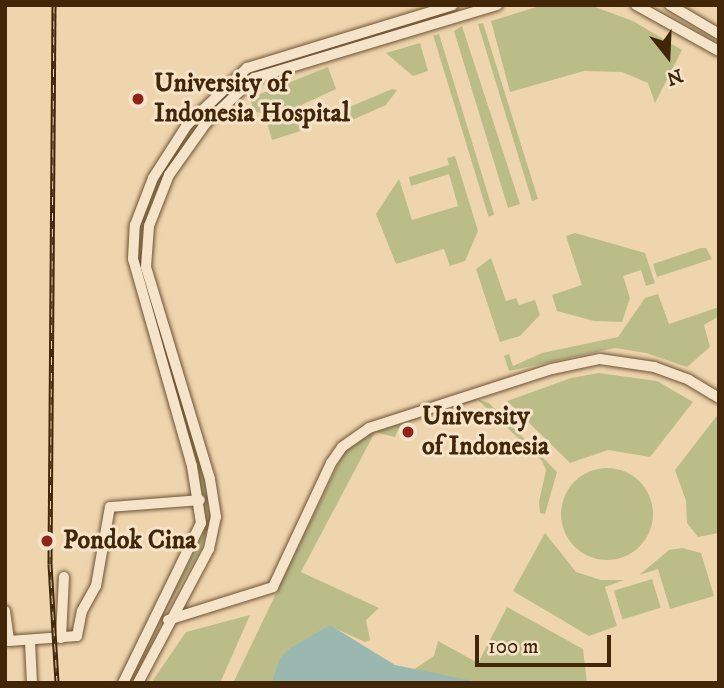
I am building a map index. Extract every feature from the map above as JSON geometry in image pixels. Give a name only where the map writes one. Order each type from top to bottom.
[{"type":"street","points":[[123,683],[197,536],[201,523],[200,500],[133,259],[138,214],[162,161],[200,110],[247,68],[453,5]]},
{"type":"street","points":[[138,683],[213,538],[215,506],[146,267],[149,226],[169,175],[226,102],[254,78],[497,5]]},
{"type":"street","points":[[636,5],[719,51]]},
{"type":"street","points":[[670,5],[719,34]]},
{"type":"street","points":[[146,313],[157,309]]},
{"type":"street","points":[[152,624],[273,587],[331,463],[356,433],[552,369],[600,359],[654,367],[689,380],[719,398]]},
{"type":"street","points":[[5,611],[8,640],[30,641],[79,634],[82,611],[96,586],[110,507],[200,500]]},
{"type":"street","points":[[61,638],[64,577]]},
{"type":"street","points":[[30,641],[32,683]]},
{"type":"green space","points":[[543,5],[595,7],[633,21],[682,50],[655,103],[648,83],[622,72],[584,71],[510,92],[491,21]]},
{"type":"green space","points":[[483,23],[538,199],[532,201],[478,24]]},
{"type":"green space","points":[[462,26],[520,204],[508,208],[454,31]]},
{"type":"green space","points":[[439,34],[494,215],[489,216],[433,36]]},
{"type":"green space","points":[[420,43],[428,71],[413,76],[386,53]]},
{"type":"green space","points":[[319,50],[254,73],[235,86],[180,148],[152,201],[145,227],[142,262],[152,302],[149,306],[137,267],[139,225],[161,170],[202,114],[251,69]]},
{"type":"green space","points":[[328,67],[336,89],[297,107],[304,130],[272,140],[265,115],[254,111],[250,98]]},
{"type":"green space","points":[[392,89],[397,90],[386,105],[352,120],[347,108]]},
{"type":"green space","points":[[455,156],[478,231],[465,261],[450,266],[444,249],[396,264],[376,214],[399,179],[412,220],[458,206],[449,174],[411,186],[409,177],[449,165],[447,158]]},
{"type":"green space","points":[[575,233],[645,253],[655,283],[646,286],[641,270],[623,276],[630,298],[622,322],[594,321],[557,311],[552,295],[582,285],[566,236]]},
{"type":"green space","points":[[706,248],[712,259],[657,277],[653,264]]},
{"type":"green space","points":[[491,258],[506,301],[516,298],[519,305],[535,300],[540,315],[520,336],[500,342],[476,269]]},
{"type":"green space","points":[[658,294],[669,324],[719,307],[719,316],[704,325],[710,347],[687,367],[646,353],[615,348],[509,371],[504,356],[509,354],[513,366],[542,353],[618,337],[645,298]]},
{"type":"green space","points":[[154,316],[203,468],[211,515],[201,550],[161,618],[202,536],[205,514]]},
{"type":"green space","points":[[599,373],[657,381],[693,402],[650,457],[608,450],[570,463],[507,401],[571,378]]},
{"type":"green space","points":[[477,399],[489,403],[557,472],[545,514],[540,513],[539,502],[546,470],[542,461],[478,400],[401,424],[395,437],[375,432],[301,572],[379,608],[366,620],[370,640],[365,642],[330,626],[306,639],[272,683],[233,683],[345,450],[367,432]]},
{"type":"green space","points":[[719,413],[719,533],[698,537],[687,523],[686,501],[675,470]]},
{"type":"green space","points":[[607,468],[625,472],[639,482],[649,496],[653,514],[649,532],[639,546],[625,556],[607,560],[589,556],[575,546],[565,532],[561,514],[565,496],[575,482],[589,472]]},
{"type":"green space","points":[[545,533],[576,572],[601,580],[624,580],[605,587],[617,626],[589,636],[513,591]]},
{"type":"green space","points":[[682,548],[701,553],[714,596],[670,609],[658,569],[639,575],[669,550]]},
{"type":"green space","points":[[652,579],[661,608],[623,619],[614,591]]},
{"type":"green space","points":[[507,607],[583,649],[587,683],[484,683],[413,670],[434,656],[438,641],[478,663]]},
{"type":"green space","points":[[250,615],[220,683],[151,683],[186,632]]},
{"type":"water","points":[[330,625],[395,665],[484,683],[272,683],[280,658],[290,648]]},
{"type":"railway","points":[[54,5],[50,564],[57,683]]},
{"type":"place","name":"University of Indonesia Hospital","points":[[138,99]]},
{"type":"place","name":"University of Indonesia","points":[[408,432]]},
{"type":"place","name":"Pondok Cina","points":[[47,541]]}]
